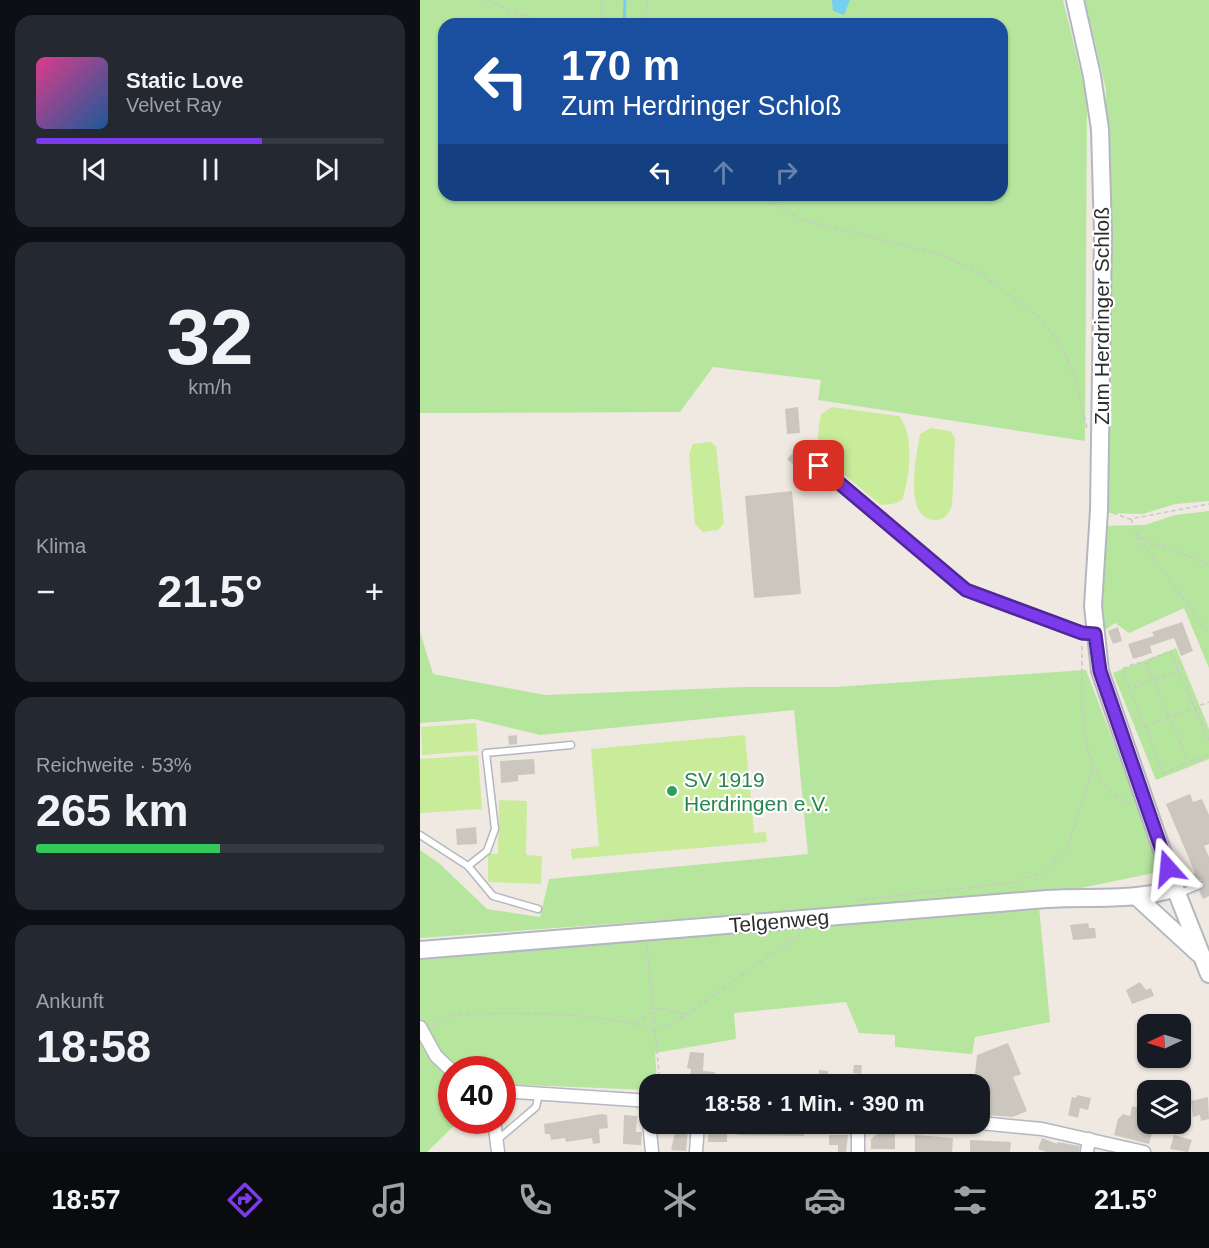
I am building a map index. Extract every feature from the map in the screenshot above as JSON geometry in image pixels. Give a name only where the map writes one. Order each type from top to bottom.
[{"type":"street","name":"Zum Herdringer Schloß","points":[[1075,0],[1092,76],[1100,129],[1102,234],[1100,510],[1093,606],[1088,633],[1176,891],[1209,974]]},
{"type":"street","points":[[819,466],[966,590],[1088,633]]},
{"type":"street","name":"Telgenweg","points":[[420,950],[1047,899],[1115,896],[1138,898],[1176,891]]},
{"type":"street","points":[[1138,898],[1203,958]]},
{"type":"street","points":[[420,1029],[438,1058]]},
{"type":"street","points":[[516,1092],[639,1100]]},
{"type":"street","points":[[990,1124],[1015,1125],[1089,1138],[1144,1152]]},
{"type":"street","points":[[651,1134],[652,1152]]},
{"type":"street","points":[[696,1152],[697,1134]]},
{"type":"street","points":[[858,1134],[858,1152]]},
{"type":"street","points":[[1087,1152],[1089,1138]]},
{"type":"lane","points":[[468,866],[487,851],[495,829],[486,753],[571,745]]},
{"type":"lane","points":[[420,835],[468,866],[493,896],[538,909]]},
{"type":"lane","points":[[1176,891],[1200,885]]},
{"type":"lane","points":[[497,1147],[536,1107],[539,1093]]},
{"type":"path","points":[[486,0],[529,18]]},
{"type":"path","points":[[602,0],[603,18]]},
{"type":"path","points":[[644,18],[648,0]]},
{"type":"path","points":[[769,201],[800,219],[942,255],[980,273],[1041,319],[1067,358],[1075,378],[1088,432]]},
{"type":"path","points":[[1100,510],[1130,519],[1209,504]]},
{"type":"path","points":[[1130,519],[1138,537],[1209,633]]},
{"type":"path","points":[[1138,537],[1209,564]]},
{"type":"path","points":[[1088,633],[1086,731],[1093,768],[1105,788],[1122,801],[1148,809]]},
{"type":"path","points":[[1147,664],[1152,658],[1170,652],[1209,740]]},
{"type":"path","points":[[1147,664],[1136,663],[1122,669],[1164,773],[1209,754]]},
{"type":"path","points":[[1147,664],[1188,761]]},
{"type":"path","points":[[1130,689],[1178,670]]},
{"type":"path","points":[[1137,729],[1209,702]]},
{"type":"path","points":[[645,933],[659,1074]]},
{"type":"path","points":[[420,1029],[450,1019],[453,1014],[547,1013],[635,1024],[653,1009],[663,1007],[687,1014]]},
{"type":"green space","points":[[420,0],[1063,0],[1087,98],[1085,441],[818,400],[821,380],[713,367],[680,412],[420,413]]},
{"type":"green space","points":[[1085,0],[1209,0],[1209,501],[1175,504],[1143,514],[1103,513],[1106,90]]},
{"type":"green space","points":[[832,407],[899,416],[907,434],[910,457],[902,500],[893,504],[881,505],[823,457],[818,442],[821,414]]},
{"type":"green space","points":[[931,428],[950,431],[955,438],[952,506],[944,518],[938,520],[925,517],[918,509],[915,498],[915,470],[920,434]]},
{"type":"green space","points":[[710,442],[716,446],[724,523],[718,530],[703,532],[695,524],[689,454],[693,444]]},
{"type":"green space","points":[[1209,511],[1209,668],[1184,608],[1129,633],[1115,623],[1105,630],[1099,609],[1103,526],[1145,525],[1175,515]]},
{"type":"green space","points":[[420,632],[433,674],[545,695],[745,687],[834,687],[1086,670],[1163,871],[1038,897],[1050,1022],[975,1037],[972,1054],[895,1047],[895,1035],[859,1033],[846,1002],[734,1013],[736,1039],[655,1053],[656,1074],[639,1074],[639,1090],[516,1085],[516,1056],[438,1056],[438,1134],[446,1134],[427,1152],[420,1152],[420,960],[857,922],[855,906],[420,938],[420,850],[440,864],[487,909],[540,917],[549,879],[808,854],[794,710],[540,735],[474,719],[420,723]]},
{"type":"green space","points":[[1176,648],[1209,729],[1209,759],[1156,780],[1113,673]]},
{"type":"green space","points":[[476,723],[478,751],[422,755],[421,727]]},
{"type":"green space","name":"SV 1919 Herdringen e.V.","points":[[745,735],[754,833],[766,832],[767,842],[572,859],[571,849],[599,846],[591,749]]},
{"type":"green space","points":[[478,755],[482,809],[420,813],[420,759]]},
{"type":"green space","points":[[499,800],[527,801],[526,855],[542,856],[541,884],[488,882],[488,854],[498,854]]},
{"type":"water","points":[[832,0],[850,0],[844,15],[833,11]]},
{"type":"building","points":[[798,407],[800,433],[787,434],[785,409]]},
{"type":"building","points":[[793,453],[803,461],[797,468],[787,459]]},
{"type":"building","points":[[792,491],[801,594],[754,598],[745,496]]},
{"type":"building","points":[[1182,622],[1193,651],[1181,656],[1174,638],[1150,646],[1152,653],[1133,659],[1128,644],[1154,636],[1152,632]]},
{"type":"building","points":[[1118,627],[1122,641],[1113,644],[1108,631]]},
{"type":"building","points":[[517,735],[517,744],[509,745],[508,736]]},
{"type":"building","points":[[534,759],[535,774],[518,775],[518,781],[501,783],[500,761]]},
{"type":"building","points":[[1190,794],[1193,802],[1202,799],[1209,815],[1209,844],[1204,846],[1209,857],[1209,896],[1203,899],[1199,891],[1205,884],[1201,880],[1195,881],[1192,874],[1195,873],[1166,804]]},
{"type":"building","points":[[476,827],[477,844],[457,845],[456,829]]},
{"type":"building","points":[[1088,923],[1089,928],[1095,928],[1096,938],[1073,940],[1070,925]]},
{"type":"building","points":[[1140,982],[1146,990],[1151,988],[1154,996],[1132,1004],[1126,990]]},
{"type":"building","points":[[1008,1043],[1021,1074],[1013,1077],[1027,1111],[1013,1117],[990,1115],[990,1074],[975,1074],[977,1055]]},
{"type":"building","points":[[690,1052],[704,1053],[703,1071],[715,1072],[715,1074],[691,1074],[691,1069],[687,1068]]},
{"type":"building","points":[[854,1065],[862,1065],[861,1074],[853,1073]]},
{"type":"building","points":[[819,1070],[828,1071],[828,1074],[819,1074]]},
{"type":"building","points":[[1077,1095],[1091,1098],[1088,1110],[1080,1108],[1078,1118],[1068,1115],[1072,1097],[1076,1098]]},
{"type":"building","points":[[1208,1097],[1209,1119],[1201,1121],[1200,1115],[1193,1117],[1191,1101]]},
{"type":"building","points":[[1132,1106],[1137,1107],[1137,1134],[1152,1134],[1149,1144],[1114,1135],[1118,1119],[1123,1114],[1130,1116]]},
{"type":"building","points":[[607,1115],[608,1128],[599,1129],[600,1143],[593,1144],[592,1138],[566,1142],[565,1138],[551,1140],[550,1134],[545,1134],[544,1124]]},
{"type":"building","points":[[624,1115],[637,1116],[636,1132],[642,1134],[641,1145],[623,1144]]},
{"type":"building","points":[[675,1134],[688,1134],[686,1151],[671,1150]]},
{"type":"building","points":[[708,1134],[727,1134],[727,1142],[708,1142]]},
{"type":"building","points":[[736,1134],[804,1134],[804,1136]]},
{"type":"building","points":[[877,1134],[895,1134],[895,1149],[871,1149],[871,1139]]},
{"type":"building","points":[[829,1135],[848,1135],[846,1152],[838,1152],[838,1145],[829,1145]]},
{"type":"building","points":[[915,1135],[953,1138],[952,1152],[915,1152]]},
{"type":"building","points":[[1174,1135],[1192,1140],[1188,1152],[1170,1149]]},
{"type":"building","points":[[1042,1138],[1057,1144],[1057,1142],[1080,1146],[1079,1152],[1046,1152],[1038,1149]]},
{"type":"building","points":[[970,1140],[1011,1142],[1010,1152],[970,1152]]},
{"type":"waterway","points":[[624,18],[625,0]]},
{"type":"place","name":"SV 1919 Herdringen e.V.","points":[[672,791]]},
{"type":"route","points":[[819,466],[966,590],[1082,633],[1095,634],[1100,671],[1168,868]]}]
